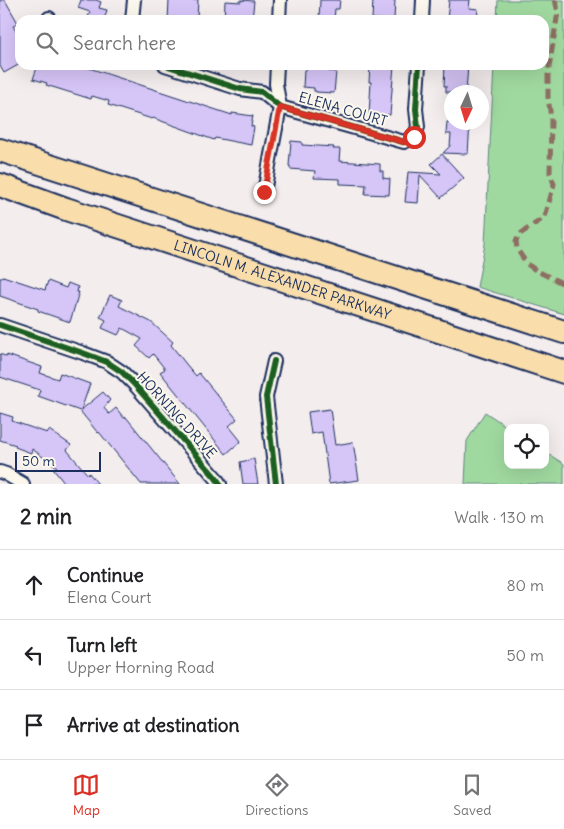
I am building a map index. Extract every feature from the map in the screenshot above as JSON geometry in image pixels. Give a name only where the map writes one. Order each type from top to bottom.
[{"type":"highway","points":[[0,150],[564,332]]},
{"type":"highway","name":"LINCOLN M. ALEXANDER PARKWAY","points":[[0,185],[75,212],[564,372]]},
{"type":"street","points":[[132,15],[134,0]]},
{"type":"street","points":[[279,15],[280,0]]},
{"type":"street","points":[[422,15],[423,0]]},
{"type":"street","points":[[181,70],[240,89],[262,92],[280,107]]},
{"type":"street","points":[[264,192],[280,107],[276,84],[277,70]]},
{"type":"street","name":"ELENA COURT","points":[[280,107],[404,142],[414,137],[418,127],[416,109],[419,70]]},
{"type":"street","name":"HORNING DRIVE","points":[[0,325],[107,362],[122,372],[220,484]]},
{"type":"street","points":[[274,361],[266,396],[276,484]]},
{"type":"street","points":[[0,472],[24,484]]},
{"type":"green space","points":[[498,0],[564,0],[564,314],[477,287],[485,244],[494,70],[549,70],[549,15],[497,15]]},
{"type":"green space","points":[[485,412],[504,425],[504,469],[549,469],[549,455],[564,464],[564,484],[465,484],[467,441]]},
{"type":"building","points":[[0,0],[5,0],[15,18],[15,25],[13,26],[15,29],[15,67],[4,73],[0,66]]},
{"type":"building","points":[[81,0],[96,0],[101,2],[99,8],[107,10],[106,15],[89,15],[90,12],[78,8]]},
{"type":"building","points":[[169,0],[198,0],[197,15],[168,15]]},
{"type":"building","points":[[241,0],[254,1],[253,15],[224,15],[225,1],[241,2]]},
{"type":"building","points":[[320,0],[340,0],[339,9],[335,9],[334,15],[319,15]]},
{"type":"building","points":[[373,0],[395,0],[394,15],[372,15]]},
{"type":"building","points":[[449,0],[470,0],[469,8],[478,9],[477,15],[448,15]]},
{"type":"building","points":[[36,70],[95,70],[232,115],[232,113],[253,116],[251,126],[254,127],[251,145],[215,138],[214,140],[153,118],[108,105],[109,101],[92,96],[91,99],[33,79]]},
{"type":"building","points":[[304,70],[336,72],[334,93],[316,92],[314,88],[303,87]]},
{"type":"building","points":[[370,70],[394,70],[390,115],[369,114],[371,82],[369,82]]},
{"type":"building","points":[[445,70],[468,70],[467,85],[444,85]]},
{"type":"building","points":[[446,130],[470,130],[468,154],[443,153],[450,146],[451,134],[446,134]]},
{"type":"building","points":[[291,141],[302,142],[302,145],[340,149],[339,161],[380,164],[383,178],[390,179],[389,195],[365,194],[366,185],[340,184],[340,179],[314,178],[315,171],[290,169]]},
{"type":"building","points":[[442,154],[464,178],[441,198],[420,175],[418,203],[405,202],[408,172],[441,174],[431,164]]},
{"type":"building","points":[[3,276],[45,290],[48,281],[66,288],[68,283],[78,287],[77,292],[79,292],[70,322],[0,296],[0,278]]},
{"type":"building","points":[[110,295],[122,300],[119,306],[151,322],[173,342],[171,345],[186,364],[196,376],[199,373],[237,419],[229,426],[241,441],[226,454],[160,372],[165,369],[153,354],[149,358],[136,346],[142,339],[122,328],[118,335],[102,328],[106,320],[100,317]]},
{"type":"building","points":[[0,354],[42,367],[40,373],[58,379],[60,373],[90,384],[81,410],[103,392],[110,400],[104,408],[109,414],[116,408],[124,418],[126,417],[180,484],[141,484],[80,411],[38,396],[40,390],[0,377]]},
{"type":"building","points":[[330,409],[335,445],[353,442],[359,480],[329,484],[322,432],[311,434],[308,412]]},
{"type":"building","points":[[0,413],[13,417],[12,421],[47,433],[49,430],[71,445],[67,450],[98,484],[65,484],[53,469],[57,467],[32,449],[31,453],[15,447],[16,445],[0,440]]},
{"type":"building","points":[[254,459],[258,484],[243,484],[240,462]]},
{"type":"marked path","points":[[549,68],[558,12],[555,0]]},
{"type":"marked path","points":[[549,70],[548,97],[551,118],[550,173],[554,184],[545,217],[520,234],[516,241],[517,249],[527,264],[564,284]]},
{"type":"cycle path","points":[[181,70],[240,89],[262,92],[280,107],[404,142],[414,137],[418,127],[416,109],[419,70]]},
{"type":"cycle path","points":[[0,325],[107,362],[122,372],[220,484]]},
{"type":"cycle path","points":[[274,361],[266,397],[276,484]]},
{"type":"route","points":[[264,192],[280,107],[404,142],[414,137]]}]
